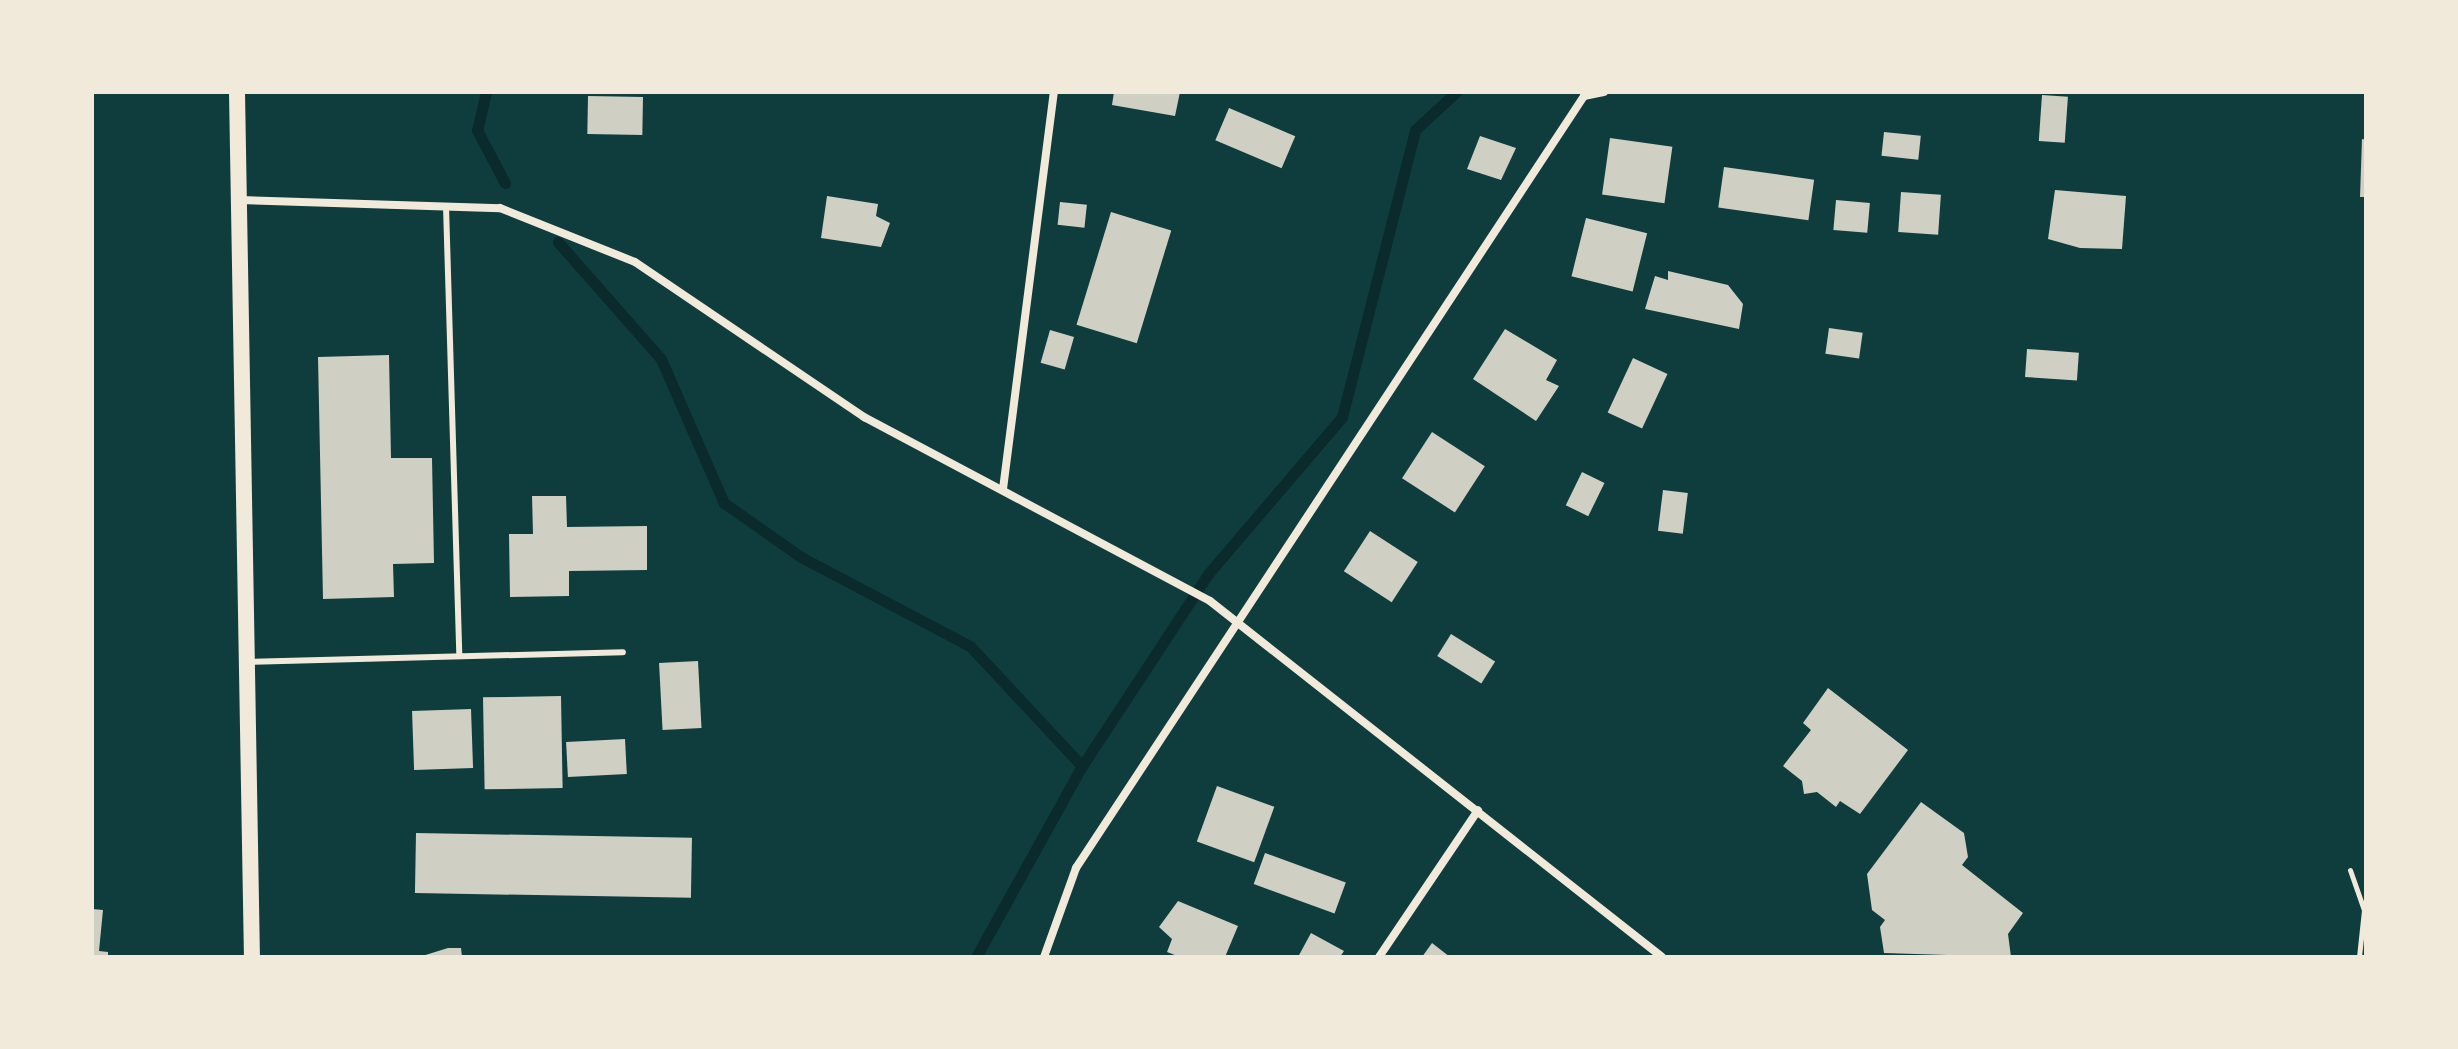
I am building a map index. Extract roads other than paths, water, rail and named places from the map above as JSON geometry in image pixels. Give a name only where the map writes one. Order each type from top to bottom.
[{"type":"main road","points":[[237,92],[252,957]]},
{"type":"street","points":[[1003,489],[1054,92]]},
{"type":"street","points":[[1044,957],[1076,868],[1584,96],[1604,92]]},
{"type":"street","points":[[239,200],[500,208],[635,262],[864,417],[1210,601],[1662,957]]},
{"type":"street","points":[[1379,957],[1478,810]]},
{"type":"lane","points":[[446,206],[459,656]]},
{"type":"lane","points":[[247,662],[623,652]]},
{"type":"waterway","points":[[486,92],[477,130],[505,183]]},
{"type":"waterway","points":[[976,957],[1082,766],[1208,574],[1342,417],[1415,130],[1456,92]]},
{"type":"waterway","points":[[558,242],[661,359],[724,503],[801,557],[970,646],[1082,766]]}]
